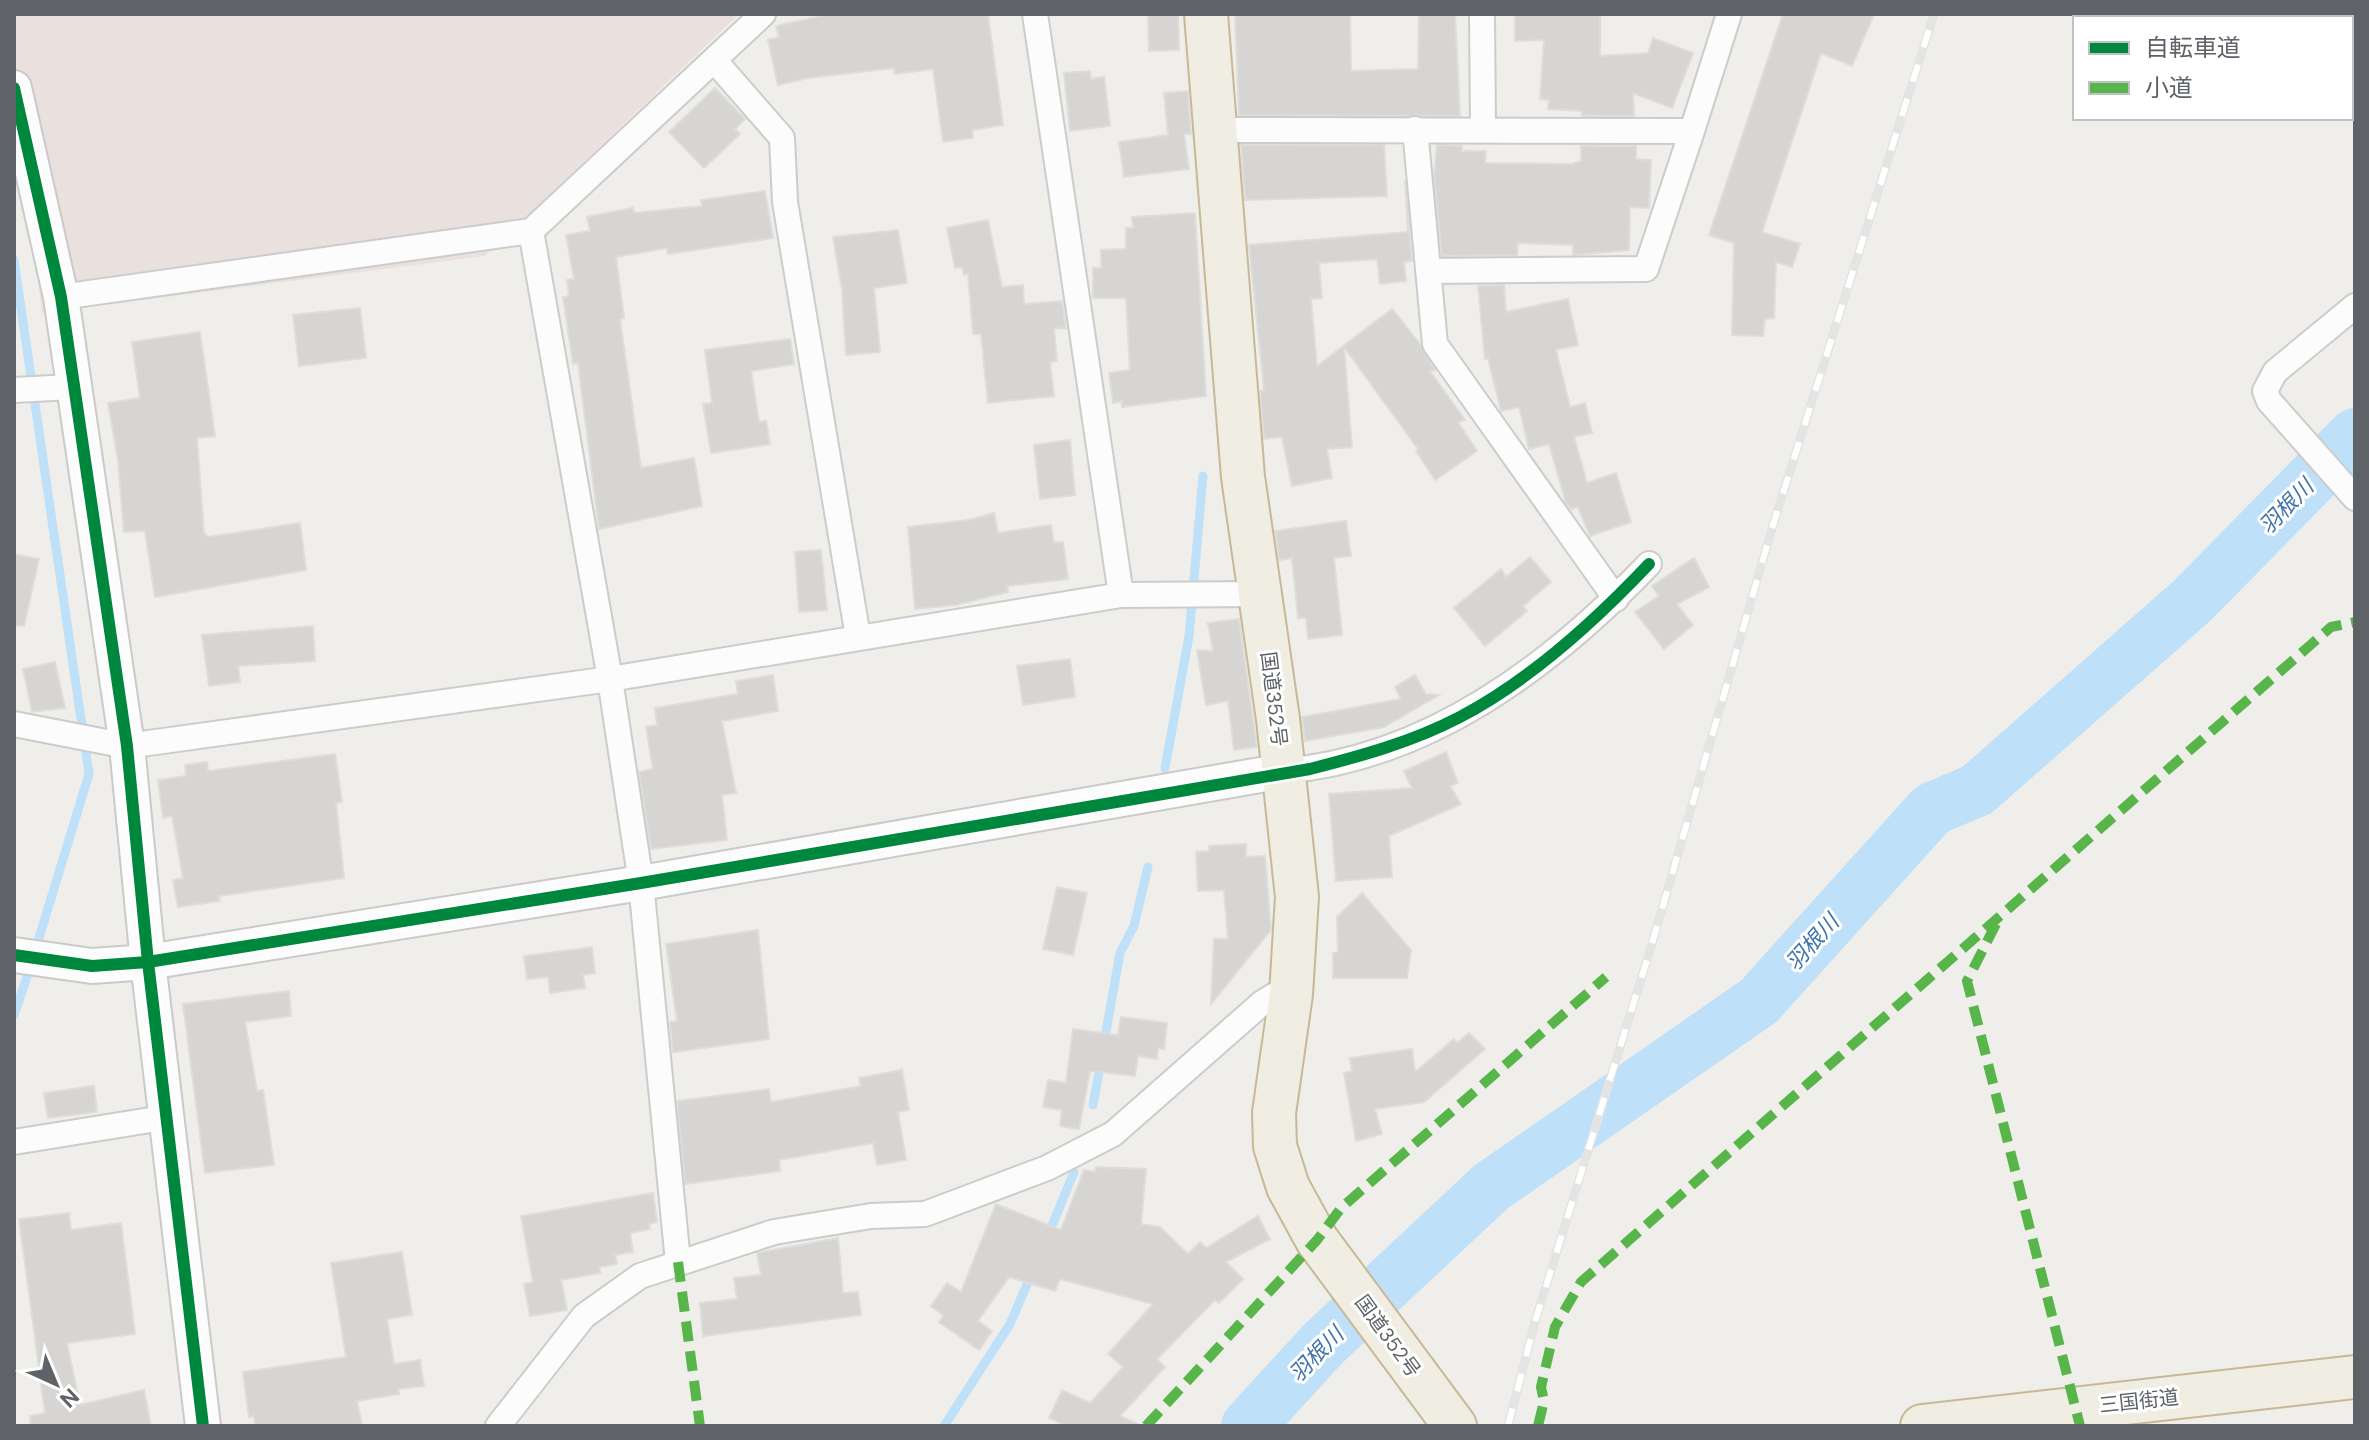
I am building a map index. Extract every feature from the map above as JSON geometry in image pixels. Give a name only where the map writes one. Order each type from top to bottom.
[{"type":"highway","name":"国道352号","points":[[1206,14],[1233,367],[1297,897],[1291,994],[1274,1113],[1275,1146],[1288,1187],[1324,1250],[1451,1422]]},
{"type":"highway","name":"三国街道","points":[[1922,1426],[2355,1377]]},
{"type":"street","points":[[61,297],[531,231],[763,14]]},
{"type":"street","points":[[1035,14],[1121,595]]},
{"type":"street","points":[[1482,14],[1483,129]]},
{"type":"street","points":[[1428,271],[1646,269],[1729,14]]},
{"type":"street","points":[[714,60],[782,138],[785,202],[858,637]]},
{"type":"street","points":[[14,88],[61,297],[127,746],[148,962],[169,1117],[203,1426]]},
{"type":"street","points":[[1415,129],[1435,344],[1616,599]]},
{"type":"street","points":[[1217,130],[1692,131]]},
{"type":"street","points":[[531,231],[610,679],[641,883],[678,1262]]},
{"type":"street","points":[[2355,306],[2275,372],[2265,391],[2269,401],[2355,498]]},
{"type":"street","points":[[15,390],[72,387]]},
{"type":"street","points":[[14,955],[92,966],[148,962],[641,883],[1283,771],[1310,769],[1370,754],[1461,717],[1560,648],[1616,599],[1649,564]]},
{"type":"street","points":[[14,724],[127,746],[610,679],[1121,595],[1260,594]]},
{"type":"street","points":[[498,1426],[584,1316],[640,1276],[774,1232],[871,1216],[925,1214],[1047,1168],[1113,1134],[1262,1003],[1275,995],[1291,994]]},
{"type":"street","points":[[14,1142],[169,1117]]},
{"type":"shaded area","points":[[14,14],[739,14],[485,256],[42,313],[14,90]]},
{"type":"building","points":[[830,14],[988,14],[1003,125],[972,130],[973,138],[943,142],[933,69],[895,74],[894,68],[808,78],[778,85],[768,40],[779,37],[776,26]]},
{"type":"building","points":[[1148,14],[1178,14],[1179,50],[1149,51]]},
{"type":"building","points":[[1235,14],[1350,14],[1351,71],[1418,69],[1419,14],[1455,14],[1460,116],[1239,115]]},
{"type":"building","points":[[1515,14],[1600,14],[1600,56],[1648,53],[1653,38],[1693,53],[1672,108],[1633,93],[1634,116],[1582,116],[1582,111],[1548,109],[1549,100],[1540,99],[1544,40],[1515,41]]},
{"type":"building","points":[[1783,14],[1874,14],[1852,66],[1821,53],[1762,232],[1800,244],[1792,267],[1776,262],[1774,318],[1765,319],[1763,336],[1732,335],[1734,243],[1709,235]]},
{"type":"building","points":[[1090,71],[1091,79],[1104,77],[1110,126],[1070,131],[1064,73]]},
{"type":"building","points":[[715,88],[745,119],[735,129],[740,134],[704,168],[669,132]]},
{"type":"building","points":[[1188,91],[1191,134],[1184,134],[1189,169],[1124,177],[1119,142],[1168,135],[1164,93]]},
{"type":"building","points":[[1241,145],[1384,145],[1387,196],[1245,200]]},
{"type":"building","points":[[1437,145],[1462,146],[1462,151],[1486,151],[1485,163],[1572,164],[1581,161],[1581,146],[1636,146],[1636,159],[1651,160],[1649,208],[1630,207],[1629,250],[1573,255],[1573,245],[1518,243],[1517,255],[1442,256],[1434,176]]},
{"type":"building","points":[[1405,180],[1412,261],[1404,262],[1406,281],[1380,284],[1377,259],[1319,263],[1322,298],[1311,299],[1317,366],[1392,309],[1420,344],[1435,370],[1430,371],[1465,420],[1458,422],[1477,451],[1435,480],[1416,451],[1418,449],[1344,347],[1352,447],[1327,449],[1332,478],[1292,486],[1282,437],[1264,439],[1260,391],[1264,390],[1249,245],[1408,232]]},
{"type":"building","points":[[765,191],[773,238],[668,254],[667,248],[616,257],[624,318],[620,319],[641,468],[694,458],[702,506],[599,529],[578,363],[573,364],[563,297],[569,296],[567,280],[574,279],[566,235],[590,231],[587,217],[633,208],[634,213],[702,206],[701,200]]},
{"type":"building","points":[[1195,213],[1206,396],[1122,407],[1122,401],[1113,403],[1109,373],[1130,370],[1126,298],[1093,298],[1093,268],[1101,268],[1101,250],[1126,249],[1126,228],[1133,228],[1132,217]]},
{"type":"building","points":[[988,220],[1002,287],[1023,285],[1024,304],[1062,301],[1066,328],[1054,329],[1057,361],[1050,362],[1054,396],[988,403],[981,334],[973,334],[968,274],[964,275],[962,267],[955,268],[947,228]]},
{"type":"building","points":[[898,230],[907,283],[874,288],[880,352],[846,355],[842,290],[833,237]]},
{"type":"building","points":[[1504,285],[1506,312],[1568,299],[1578,345],[1556,350],[1570,407],[1585,403],[1592,433],[1574,437],[1587,483],[1616,473],[1631,522],[1590,536],[1578,507],[1571,509],[1566,503],[1549,444],[1529,449],[1519,407],[1501,411],[1488,358],[1485,359],[1478,286]]},
{"type":"building","points":[[360,308],[366,358],[299,366],[293,315]]},
{"type":"building","points":[[200,332],[215,436],[197,438],[204,533],[208,537],[300,523],[306,570],[155,597],[145,531],[124,532],[118,460],[108,403],[140,398],[132,342]]},
{"type":"building","points":[[790,339],[794,364],[751,371],[759,422],[766,421],[770,444],[711,453],[703,404],[712,403],[705,350]]},
{"type":"building","points":[[1070,440],[1075,495],[1040,499],[1034,445]]},
{"type":"building","points":[[994,513],[998,533],[1051,525],[1054,543],[1063,542],[1068,579],[1007,586],[1008,592],[956,605],[915,609],[908,527],[969,520]]},
{"type":"building","points":[[1346,521],[1351,556],[1334,558],[1342,635],[1308,639],[1306,618],[1298,618],[1292,558],[1279,560],[1275,531]]},
{"type":"building","points":[[821,550],[827,610],[799,612],[795,552]]},
{"type":"building","points":[[14,554],[39,559],[24,626],[14,625]]},
{"type":"building","points":[[1530,557],[1551,582],[1523,606],[1527,611],[1485,646],[1454,608],[1501,569],[1506,577]]},
{"type":"building","points":[[1694,558],[1709,587],[1677,604],[1693,625],[1664,649],[1635,612],[1659,596],[1652,586]]},
{"type":"building","points":[[1239,619],[1257,747],[1234,750],[1228,701],[1206,705],[1197,650],[1213,651],[1208,623]]},
{"type":"building","points":[[313,626],[315,661],[238,666],[240,682],[209,686],[202,635]]},
{"type":"building","points":[[1070,659],[1075,697],[1023,705],[1017,666]]},
{"type":"building","points":[[55,662],[65,708],[32,712],[23,669]]},
{"type":"building","points":[[773,675],[778,711],[722,721],[736,793],[722,795],[727,840],[651,849],[639,772],[653,769],[646,727],[657,725],[655,708],[738,694],[736,681]]},
{"type":"building","points":[[1415,675],[1426,694],[1439,695],[1384,727],[1305,741],[1302,717],[1401,699],[1395,687]]},
{"type":"building","points":[[1446,752],[1458,783],[1450,786],[1461,804],[1389,836],[1392,877],[1336,881],[1329,794],[1412,788],[1404,771]]},
{"type":"building","points":[[335,754],[342,802],[336,803],[344,878],[219,896],[220,901],[178,907],[173,880],[183,878],[172,816],[163,818],[158,780],[186,776],[185,765],[207,762],[208,771]]},
{"type":"building","points":[[1246,844],[1246,857],[1265,856],[1271,930],[1211,1004],[1214,939],[1228,939],[1224,890],[1198,891],[1196,852],[1209,851],[1209,846]]},
{"type":"building","points":[[1057,887],[1087,893],[1073,955],[1043,949]]},
{"type":"building","points":[[1362,893],[1411,950],[1407,978],[1333,978],[1333,953],[1338,952],[1337,917]]},
{"type":"building","points":[[758,930],[769,1039],[673,1052],[670,1022],[677,1021],[666,944]]},
{"type":"building","points":[[592,947],[595,973],[583,975],[585,988],[550,993],[548,977],[527,979],[524,956]]},
{"type":"building","points":[[289,991],[291,1016],[245,1022],[257,1091],[263,1090],[274,1165],[205,1173],[183,1004]]},
{"type":"building","points":[[1121,1017],[1167,1023],[1164,1049],[1158,1048],[1157,1059],[1138,1056],[1135,1076],[1090,1071],[1079,1129],[1060,1126],[1062,1110],[1043,1107],[1048,1080],[1066,1083],[1073,1029],[1118,1035]]},
{"type":"building","points":[[1469,1033],[1485,1049],[1424,1102],[1375,1109],[1382,1134],[1356,1141],[1344,1073],[1352,1071],[1350,1058],[1412,1049],[1415,1072],[1454,1039],[1457,1043]]},
{"type":"building","points":[[902,1070],[909,1110],[898,1112],[906,1160],[877,1165],[873,1143],[779,1160],[780,1171],[685,1184],[677,1101],[769,1089],[771,1102],[861,1086],[859,1078]]},
{"type":"building","points":[[94,1086],[97,1112],[48,1118],[44,1093]]},
{"type":"building","points":[[1096,1167],[1146,1169],[1141,1224],[1160,1227],[1188,1254],[1200,1242],[1206,1248],[1258,1216],[1270,1239],[1226,1262],[1243,1279],[1219,1303],[1215,1300],[1157,1359],[1165,1367],[1120,1416],[1141,1426],[1067,1426],[1049,1418],[1062,1390],[1090,1403],[1123,1367],[1108,1354],[1153,1304],[1060,1279],[1055,1291],[1009,1277],[978,1321],[992,1331],[979,1350],[939,1322],[944,1316],[931,1306],[947,1283],[961,1292],[996,1204],[1061,1230],[1084,1170],[1095,1172]]},
{"type":"building","points":[[653,1193],[657,1222],[649,1224],[650,1229],[630,1233],[633,1252],[615,1255],[617,1264],[599,1267],[600,1273],[561,1280],[567,1310],[530,1316],[524,1284],[533,1282],[521,1216]]},
{"type":"building","points":[[69,1213],[71,1230],[121,1223],[135,1334],[67,1343],[80,1405],[144,1390],[151,1426],[31,1426],[30,1416],[45,1413],[19,1219]]},
{"type":"building","points":[[838,1238],[843,1293],[858,1292],[861,1315],[703,1336],[700,1303],[737,1299],[734,1278],[761,1275],[757,1253]]},
{"type":"building","points":[[402,1252],[412,1315],[387,1319],[394,1364],[420,1360],[424,1386],[398,1389],[399,1394],[357,1401],[362,1426],[255,1426],[254,1416],[249,1417],[243,1372],[346,1357],[331,1263]]},
{"type":"waterway","points":[[14,260],[89,774],[35,951]]},
{"type":"waterway","name":"羽根川","points":[[1248,1426],[1323,1344],[1491,1187],[1759,1001],[1932,809],[1977,790],[2193,600],[2355,435]]},
{"type":"waterway","points":[[1165,768],[1189,636],[1203,476]]},
{"type":"waterway","points":[[1104,1043],[1120,953],[1134,926],[1148,867]]},
{"type":"waterway","points":[[14,1015],[31,965]]},
{"type":"waterway","points":[[1093,1105],[1101,1061]]},
{"type":"waterway","points":[[1047,1238],[1074,1172]]},
{"type":"waterway","points":[[944,1426],[1010,1324],[1032,1273]]},
{"type":"railway","points":[[1508,1426],[1535,1322],[1651,947],[1773,525],[1934,14]]},
{"type":"marked path","points":[[2353,21],[2355,26]]},
{"type":"marked path","points":[[1538,1426],[1544,1401],[1541,1387],[1555,1327],[1581,1282],[2331,627],[2355,622]]},
{"type":"marked path","points":[[1996,924],[1967,981],[2080,1426]]},
{"type":"marked path","points":[[1146,1426],[1317,1240],[1341,1208],[1606,977]]},
{"type":"marked path","points":[[678,1262],[700,1426]]},
{"type":"cycle path","points":[[14,88],[61,297],[127,746],[148,962],[203,1426]]},
{"type":"cycle path","points":[[14,955],[92,966],[148,962],[641,883],[1310,769],[1405,741],[1442,726],[1486,702],[1560,648],[1649,564]]}]
